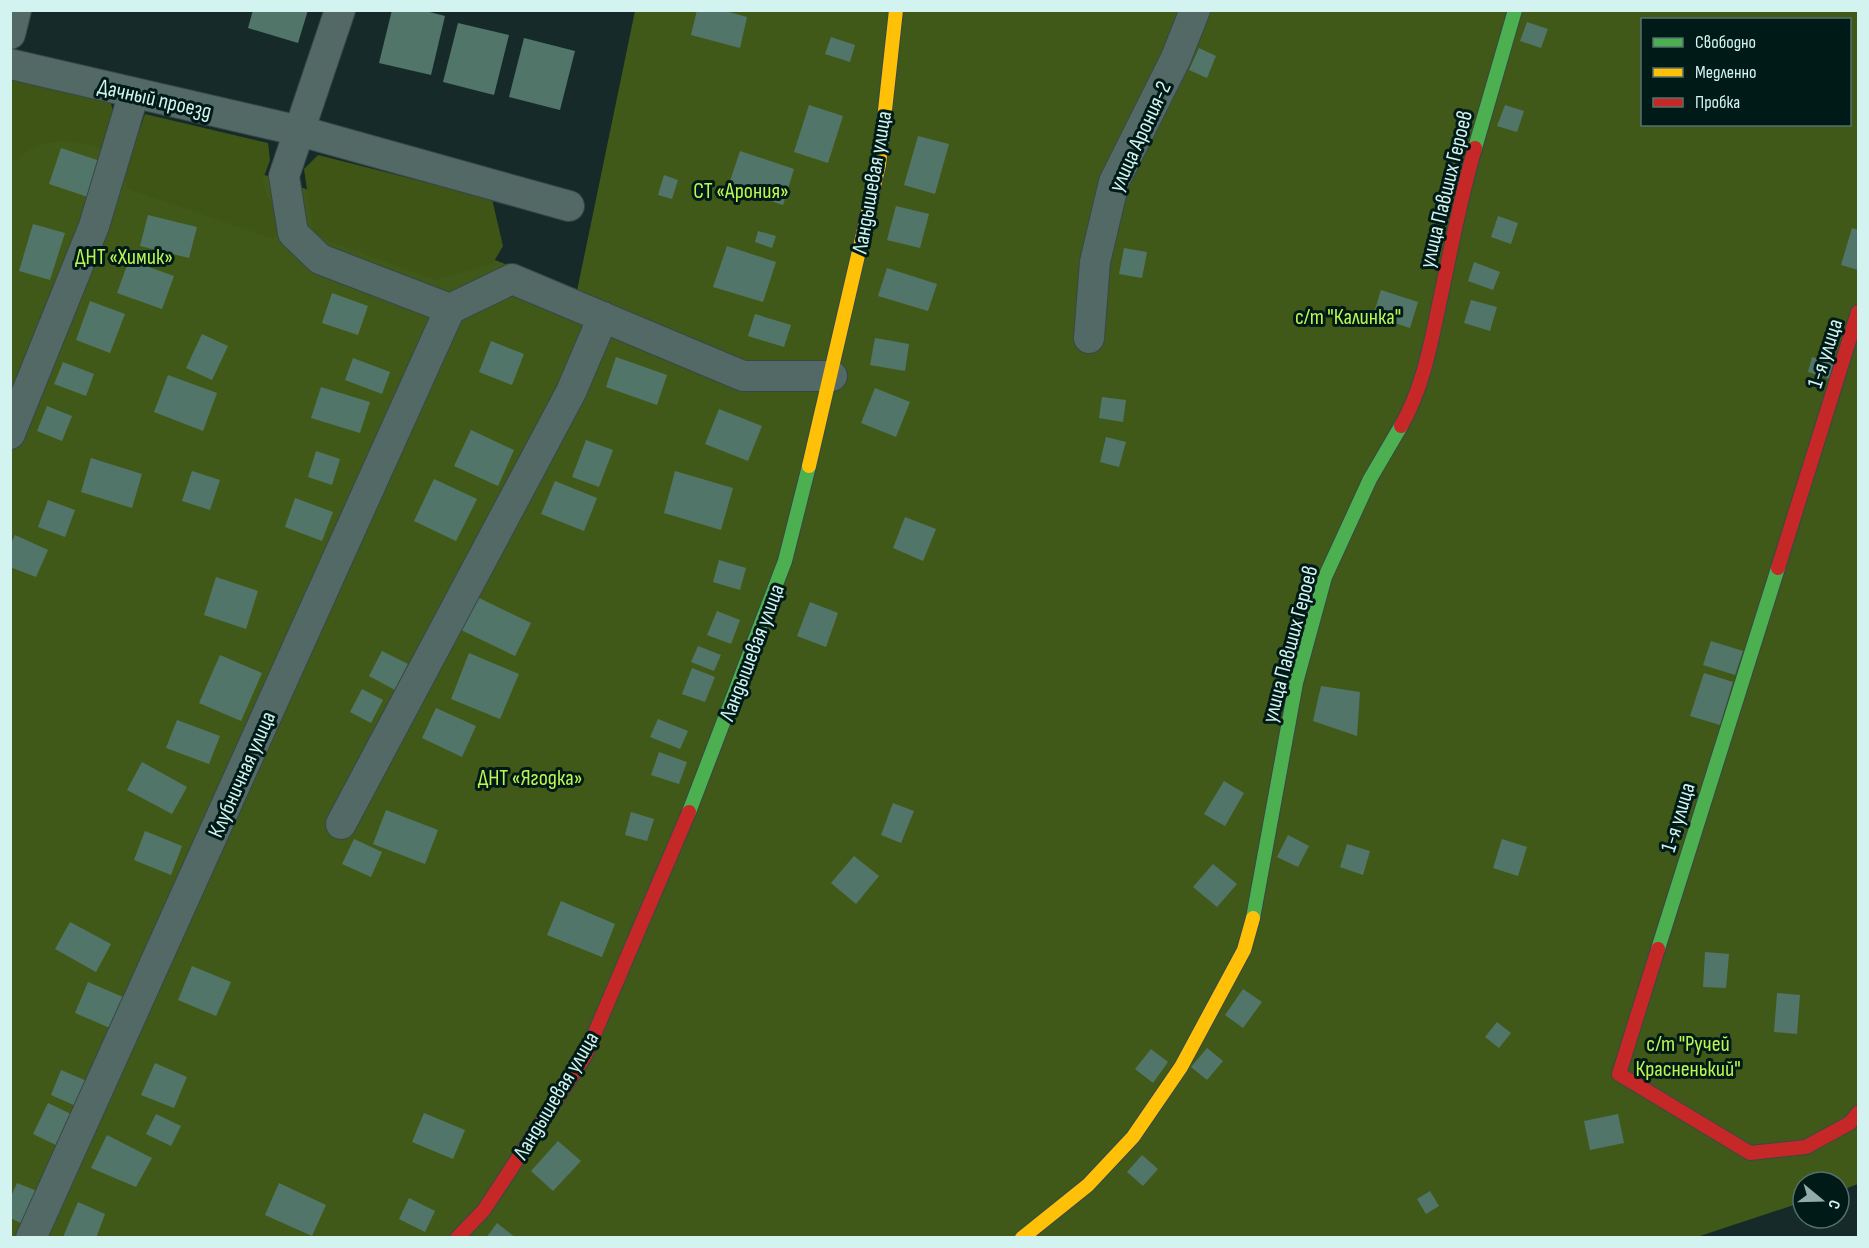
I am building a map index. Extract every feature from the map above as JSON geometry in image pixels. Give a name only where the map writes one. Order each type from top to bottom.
[{"type":"street","points":[[10,34],[16,10]]},
{"type":"street","points":[[340,10],[284,176],[293,233],[320,259],[450,309],[512,279],[743,376],[832,376]]},
{"type":"street","name":"Ландышевая улица","points":[[457,1238],[484,1210],[585,1056],[692,805],[785,561],[832,376],[879,165],[896,10]]},
{"type":"street","name":"улица Арония-2","points":[[1089,338],[1095,262],[1114,182],[1176,58],[1195,10]]},
{"type":"street","name":"улица Павших Героев","points":[[1022,1238],[1088,1185],[1133,1137],[1181,1067],[1244,950],[1257,902],[1296,683],[1325,577],[1370,479],[1414,404],[1432,340],[1464,186],[1515,10]]},
{"type":"street","name":"Дачный проезд","points":[[10,64],[300,131],[569,206]]},
{"type":"street","points":[[10,434],[94,226],[134,93]]},
{"type":"street","name":"Клубничная улица","points":[[31,1238],[450,309]]},
{"type":"street","name":"1-я улица","points":[[1858,312],[1619,1074],[1750,1153],[1806,1147],[1850,1123],[1858,1113]]},
{"type":"street","points":[[341,824],[571,392],[603,317]]},
{"type":"green space","points":[[635,11],[1858,11],[1858,1184],[1851,1187],[1851,1170],[1791,1170],[1791,1206],[1694,1238],[11,1237],[10,106],[279,179],[577,291]]},
{"type":"green space","points":[[10,73],[110,99],[113,112],[104,148],[69,142],[47,143],[26,152],[16,161],[11,160]]},
{"type":"green space","points":[[145,114],[268,143],[270,160],[262,182],[280,224],[274,239],[128,189],[123,176]]},
{"type":"green space","points":[[318,155],[492,199],[503,246],[493,263],[436,280],[328,241],[313,231],[304,169]]},
{"type":"building","points":[[253,10],[308,10],[298,43],[248,28]]},
{"type":"building","points":[[392,10],[422,10],[445,16],[431,75],[379,63]]},
{"type":"building","points":[[697,10],[722,10],[747,17],[740,48],[691,35]]},
{"type":"building","points":[[1527,22],[1548,29],[1541,48],[1520,41]]},
{"type":"building","points":[[458,23],[509,35],[494,95],[443,82]]},
{"type":"building","points":[[831,37],[855,45],[850,62],[825,54]]},
{"type":"building","points":[[524,38],[575,51],[560,110],[509,97]]},
{"type":"building","points":[[1199,48],[1216,56],[1207,78],[1189,70]]},
{"type":"building","points":[[809,105],[843,116],[828,163],[794,152]]},
{"type":"building","points":[[1505,105],[1524,111],[1517,132],[1497,126]]},
{"type":"building","points":[[918,136],[949,144],[935,194],[904,185]]},
{"type":"building","points":[[61,148],[103,162],[91,198],[49,184]]},
{"type":"building","points":[[740,151],[794,169],[783,205],[728,187]]},
{"type":"building","points":[[664,175],[678,180],[672,199],[658,195]]},
{"type":"building","points":[[896,206],[929,214],[920,248],[887,240]]},
{"type":"building","points":[[148,215],[197,227],[189,258],[140,246]]},
{"type":"building","points":[[1498,216],[1518,223],[1511,244],[1491,237]]},
{"type":"building","points":[[33,224],[65,233],[50,280],[19,271]]},
{"type":"building","points":[[1852,228],[1858,230],[1858,270],[1841,265]]},
{"type":"building","points":[[758,231],[776,236],[772,248],[755,242]]},
{"type":"building","points":[[727,246],[776,262],[763,302],[713,287]]},
{"type":"building","points":[[1124,248],[1147,252],[1142,278],[1119,274]]},
{"type":"building","points":[[129,260],[174,276],[162,309],[117,293]]},
{"type":"building","points":[[1474,262],[1500,272],[1493,290],[1468,281]]},
{"type":"building","points":[[887,268],[937,284],[928,311],[878,296]]},
{"type":"building","points":[[1381,290],[1418,302],[1410,328],[1373,316]]},
{"type":"building","points":[[332,293],[368,306],[358,335],[322,323]]},
{"type":"building","points":[[1471,300],[1497,307],[1490,331],[1464,323]]},
{"type":"building","points":[[90,301],[125,314],[110,353],[76,340]]},
{"type":"building","points":[[755,314],[791,325],[784,347],[748,336]]},
{"type":"building","points":[[202,334],[228,346],[212,380],[186,368]]},
{"type":"building","points":[[875,338],[909,344],[905,371],[870,365]]},
{"type":"building","points":[[491,341],[524,354],[512,385],[479,372]]},
{"type":"building","points":[[616,357],[667,375],[657,405],[606,387]]},
{"type":"building","points":[[1812,357],[1834,363],[1830,379],[1808,372]]},
{"type":"building","points":[[353,358],[390,372],[382,394],[345,380]]},
{"type":"building","points":[[63,362],[94,374],[86,396],[54,384]]},
{"type":"building","points":[[168,375],[217,393],[203,431],[154,412]]},
{"type":"building","points":[[321,387],[370,402],[360,433],[311,418]]},
{"type":"building","points":[[875,388],[910,402],[896,437],[861,423]]},
{"type":"building","points":[[1102,397],[1126,400],[1123,422],[1099,418]]},
{"type":"building","points":[[47,406],[72,416],[62,441],[37,431]]},
{"type":"building","points":[[719,409],[762,426],[748,461],[705,444]]},
{"type":"building","points":[[471,430],[514,450],[498,486],[454,466]]},
{"type":"building","points":[[1106,437],[1126,442],[1119,467],[1100,462]]},
{"type":"building","points":[[586,440],[613,450],[599,487],[572,477]]},
{"type":"building","points":[[316,451],[340,459],[332,485],[308,477]]},
{"type":"building","points":[[91,458],[142,474],[132,508],[81,492]]},
{"type":"building","points":[[192,471],[220,480],[210,510],[182,501]]},
{"type":"building","points":[[675,471],[733,488],[721,530],[664,513]]},
{"type":"building","points":[[434,479],[477,499],[456,541],[414,521]]},
{"type":"building","points":[[555,481],[597,498],[584,531],[541,514]]},
{"type":"building","points":[[295,498],[333,512],[322,541],[285,527]]},
{"type":"building","points":[[48,500],[75,510],[65,537],[38,527]]},
{"type":"building","points":[[905,517],[936,529],[923,561],[893,548]]},
{"type":"building","points":[[15,535],[48,550],[36,577],[10,567],[10,545]]},
{"type":"building","points":[[719,560],[746,568],[740,590],[713,582]]},
{"type":"building","points":[[216,577],[258,591],[246,629],[204,615]]},
{"type":"building","points":[[477,597],[531,623],[515,656],[461,630]]},
{"type":"building","points":[[810,602],[838,613],[826,647],[797,636]]},
{"type":"building","points":[[717,611],[740,620],[731,644],[707,635]]},
{"type":"building","points":[[1711,641],[1743,651],[1735,675],[1703,665]]},
{"type":"building","points":[[698,646],[721,655],[714,671],[691,662]]},
{"type":"building","points":[[382,651],[408,664],[395,690],[369,676]]},
{"type":"building","points":[[469,653],[519,674],[500,719],[451,699]]},
{"type":"building","points":[[220,655],[262,673],[241,721],[199,703]]},
{"type":"building","points":[[692,668],[715,677],[705,702],[682,694]]},
{"type":"building","points":[[1704,673],[1733,682],[1720,725],[1690,716]]},
{"type":"building","points":[[1321,686],[1360,692],[1357,736],[1313,721]]},
{"type":"building","points":[[362,689],[383,700],[371,723],[350,712]]},
{"type":"building","points":[[436,708],[476,726],[462,757],[422,738]]},
{"type":"building","points":[[658,719],[688,731],[680,749],[650,737]]},
{"type":"building","points":[[177,720],[220,736],[209,764],[166,748]]},
{"type":"building","points":[[659,752],[687,762],[679,784],[651,775]]},
{"type":"building","points":[[142,762],[187,787],[172,814],[127,790]]},
{"type":"building","points":[[1224,781],[1244,793],[1225,826],[1204,814]]},
{"type":"building","points":[[893,803],[914,811],[901,843],[881,835]]},
{"type":"building","points":[[386,810],[438,830],[425,864],[373,844]]},
{"type":"building","points":[[631,812],[654,819],[647,841],[625,835]]},
{"type":"building","points":[[145,831],[182,846],[171,875],[134,860]]},
{"type":"building","points":[[1288,835],[1309,846],[1298,867],[1277,857]]},
{"type":"building","points":[[354,839],[382,852],[371,877],[342,864]]},
{"type":"building","points":[[1502,839],[1527,847],[1518,876],[1493,868]]},
{"type":"building","points":[[1347,844],[1370,851],[1363,875],[1340,867]]},
{"type":"building","points":[[854,856],[879,876],[856,904],[831,883]]},
{"type":"building","points":[[1213,864],[1237,884],[1217,907],[1193,887]]},
{"type":"building","points":[[561,901],[615,924],[602,957],[547,935]]},
{"type":"building","points":[[70,922],[111,944],[96,972],[55,949]]},
{"type":"building","points":[[1705,952],[1729,954],[1726,988],[1703,987]]},
{"type":"building","points":[[192,966],[231,982],[216,1016],[178,1000]]},
{"type":"building","points":[[88,982],[123,997],[110,1028],[75,1013]]},
{"type":"building","points":[[1243,989],[1262,1002],[1243,1028],[1225,1015]]},
{"type":"building","points":[[1777,993],[1800,995],[1797,1034],[1774,1032]]},
{"type":"building","points":[[1497,1022],[1511,1033],[1499,1048],[1485,1037]]},
{"type":"building","points":[[1207,1048],[1223,1061],[1207,1080],[1191,1067]]},
{"type":"building","points":[[1151,1049],[1168,1062],[1153,1083],[1135,1069]]},
{"type":"building","points":[[155,1063],[187,1077],[174,1108],[141,1095]]},
{"type":"building","points":[[61,1070],[87,1081],[76,1106],[51,1095]]},
{"type":"building","points":[[48,1103],[71,1114],[56,1145],[33,1134]]},
{"type":"building","points":[[424,1113],[465,1130],[453,1159],[412,1142]]},
{"type":"building","points":[[156,1114],[181,1126],[171,1146],[146,1134]]},
{"type":"building","points":[[1618,1114],[1624,1143],[1590,1150],[1584,1121]]},
{"type":"building","points":[[107,1135],[152,1158],[136,1187],[91,1168]]},
{"type":"building","points":[[558,1141],[581,1161],[553,1191],[531,1171]]},
{"type":"building","points":[[1142,1155],[1158,1169],[1143,1186],[1127,1172]]},
{"type":"building","points":[[17,1183],[37,1191],[23,1224],[10,1218],[10,1199]]},
{"type":"building","points":[[279,1183],[326,1205],[312,1236],[265,1215]]},
{"type":"building","points":[[1430,1191],[1439,1206],[1426,1214],[1417,1199]]},
{"type":"building","points":[[409,1198],[435,1211],[425,1232],[399,1219]]},
{"type":"building","points":[[78,1202],[105,1214],[96,1238],[63,1237]]},
{"type":"building","points":[[497,1223],[516,1238],[486,1238]]},
{"type":"traffic: fast","points":[[1475,148],[1515,10]]},
{"type":"traffic: fast","points":[[1253,918],[1296,683],[1325,577],[1370,479],[1401,426]]},
{"type":"traffic: fast","points":[[689,812],[785,561],[809,466]]},
{"type":"traffic: fast","points":[[1658,949],[1778,568]]},
{"type":"traffic: slow","points":[[809,466],[879,165],[896,10]]},
{"type":"traffic: slow","points":[[1022,1238],[1088,1185],[1133,1137],[1181,1067],[1244,950],[1253,918]]},
{"type":"traffic: jam","points":[[1401,426],[1415,396],[1425,365],[1460,205],[1475,148]]},
{"type":"traffic: jam","points":[[1778,568],[1858,312]]},
{"type":"traffic: jam","points":[[457,1238],[484,1210],[585,1056],[689,812]]},
{"type":"traffic: jam","points":[[1658,949],[1619,1074],[1750,1153],[1806,1147],[1850,1123],[1858,1113]]},
{"type":"park label","name":"СТ «Арония»","points":[[741,190]]},
{"type":"park label","name":"ДНТ «Химик»","points":[[124,256]]},
{"type":"park label","name":"с/т \"Калинка\"","points":[[1348,316]]},
{"type":"park label","name":"ДНТ «Ягодка»","points":[[530,777]]},
{"type":"park label","name":"с/т \"Ручей Красненький\"","points":[[1688,1056]]}]
